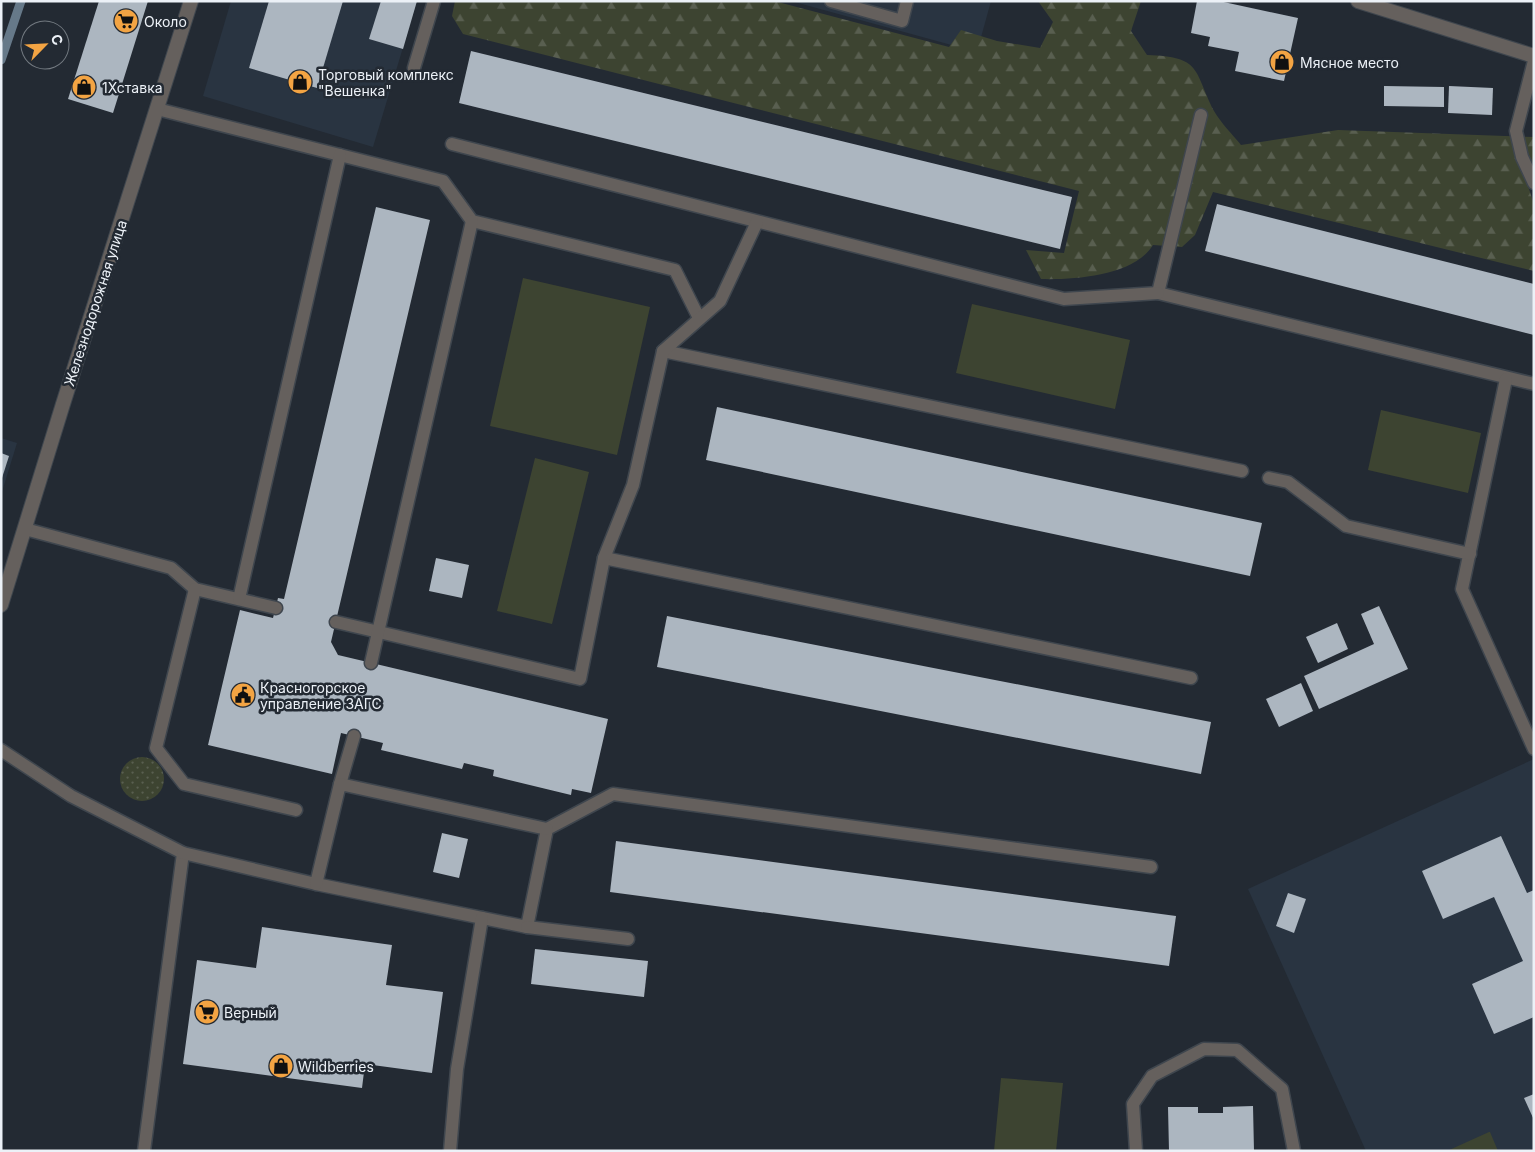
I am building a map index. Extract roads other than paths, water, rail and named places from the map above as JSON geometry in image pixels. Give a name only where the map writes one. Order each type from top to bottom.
[{"type":"street","name":"Железнодорожная улица","points":[[1,605],[191,1]]},
{"type":"street","points":[[1358,1],[1534,56]]},
{"type":"lane","points":[[414,68],[434,1]]},
{"type":"lane","points":[[831,1],[902,21],[907,1]]},
{"type":"lane","points":[[1534,61],[1516,131],[1522,157],[1534,183]]},
{"type":"lane","points":[[157,109],[443,180],[472,221],[675,270],[699,318]]},
{"type":"lane","points":[[1158,293],[1201,114]]},
{"type":"lane","points":[[452,144],[1064,299],[1158,293],[1506,379],[1534,384]]},
{"type":"lane","points":[[240,599],[340,154]]},
{"type":"lane","points":[[371,663],[472,221]]},
{"type":"lane","points":[[336,622],[580,679],[604,558],[633,485],[663,351],[720,301],[757,222]]},
{"type":"lane","points":[[663,351],[1242,471]]},
{"type":"lane","points":[[1506,379],[1462,589],[1534,749]]},
{"type":"lane","points":[[1269,478],[1288,482],[1346,526],[1470,554]]},
{"type":"lane","points":[[25,529],[171,568],[195,589],[276,608]]},
{"type":"lane","points":[[604,558],[1191,678]]},
{"type":"lane","points":[[195,589],[156,748],[184,784],[296,810]]},
{"type":"lane","points":[[316,884],[340,784],[354,736]]},
{"type":"lane","points":[[1,750],[72,796],[183,852],[316,884],[527,927],[628,939]]},
{"type":"lane","points":[[340,784],[547,829],[613,794],[1151,868]]},
{"type":"lane","points":[[527,927],[547,829]]},
{"type":"lane","points":[[144,1151],[183,852]]},
{"type":"lane","points":[[450,1151],[457,1069],[482,918]]},
{"type":"lane","points":[[1136,1151],[1133,1104],[1152,1076],[1204,1049],[1237,1050],[1282,1090],[1294,1151]]},
{"type":"waterway","points":[[1,60],[21,1]]},
{"type":"place","name":"Около","points":[[126,21]]},
{"type":"place","name":"Мясное место","points":[[1282,62]]},
{"type":"place","name":"Торговый комплекс \"Вешенка\"","points":[[300,82]]},
{"type":"place","name":"1Хставка","points":[[84,87]]},
{"type":"place","name":"Красногорское управление ЗАГС","points":[[243,695]]},
{"type":"place","name":"Верный","points":[[207,1012]]},
{"type":"place","name":"Wildberries","points":[[281,1066]]}]
